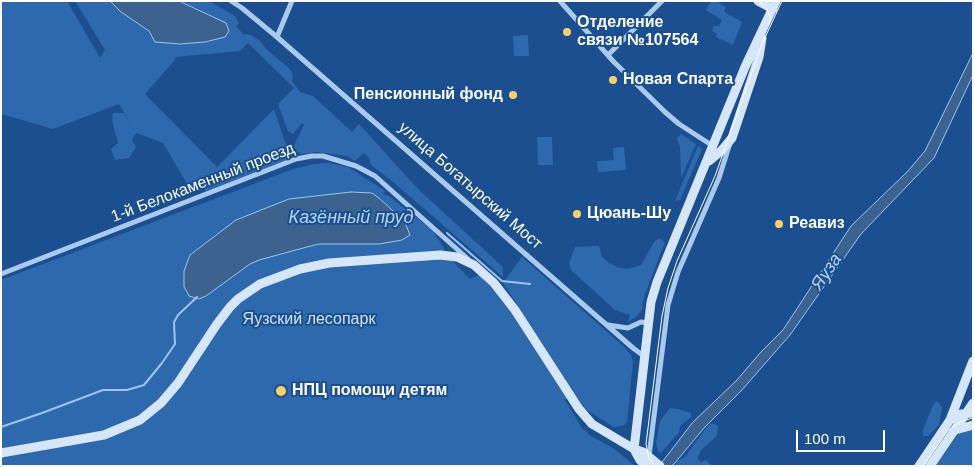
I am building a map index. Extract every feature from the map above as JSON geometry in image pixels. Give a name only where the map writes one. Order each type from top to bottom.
[{"type":"main road","points":[[718,148],[745,67],[775,5],[758,1]]},
{"type":"main road","points":[[634,449],[649,323],[657,282],[707,162],[718,148],[732,138],[759,57],[762,31]]},
{"type":"main road","points":[[1,453],[104,435],[140,420],[161,403],[178,383],[230,307],[249,291],[272,278],[300,269],[329,264],[440,255],[457,257],[474,265],[494,283],[515,310],[586,418],[592,424],[634,449],[651,463]]},
{"type":"main road","points":[[919,466],[950,420],[973,361]]},
{"type":"main road","points":[[930,466],[955,430],[970,413],[973,402]]},
{"type":"main road","points":[[950,420],[970,413]]},
{"type":"main road","points":[[955,430],[973,424]]},
{"type":"street","name":"улица Богатырский Мост","points":[[231,1],[277,37],[645,357]]},
{"type":"street","points":[[277,37],[292,1]]},
{"type":"street","points":[[560,1],[608,55],[679,124],[718,148]]},
{"type":"street","points":[[608,55],[662,1]]},
{"type":"street","points":[[651,463],[668,305],[680,266],[718,178],[732,138]]},
{"type":"street","name":"1-й Белокаменный проезд","points":[[1,274],[296,160],[318,156],[356,166],[375,176],[474,265]]},
{"type":"street","points":[[608,325],[628,328],[641,322],[649,323]]},
{"type":"green space","points":[[1,1],[67,1],[100,58],[105,50],[75,1],[110,1],[121,12],[149,31],[155,42],[225,37],[228,32],[226,23],[179,1],[209,1],[235,16],[239,23],[236,26],[243,34],[251,35],[260,41],[267,50],[289,68],[293,75],[292,81],[300,92],[313,96],[352,132],[359,124],[418,189],[503,267],[503,277],[371,165],[369,158],[364,153],[355,161],[347,156],[317,152],[303,154],[296,152],[294,145],[304,125],[302,123],[293,134],[288,131],[278,104],[294,88],[248,43],[240,51],[176,57],[145,94],[217,167],[274,109],[288,151],[287,153],[290,157],[287,160],[206,191],[199,185],[189,187],[163,143],[136,133],[119,104],[53,129],[1,114]]},
{"type":"green space","points":[[711,1],[716,1],[726,7],[724,11],[726,13],[742,22],[733,45],[716,37],[717,34],[712,31],[714,26],[719,26],[722,20],[706,10]]},
{"type":"green space","points":[[528,35],[529,56],[514,56],[513,36]]},
{"type":"green space","points":[[113,113],[124,113],[136,133],[132,140],[136,147],[129,158],[115,160],[111,149],[118,143],[112,120]]},
{"type":"green space","points":[[681,134],[696,144],[681,178],[680,147],[677,138]]},
{"type":"green space","points":[[537,137],[552,137],[553,165],[538,165]]},
{"type":"green space","points":[[698,146],[702,149],[680,200],[675,201]]},
{"type":"green space","points":[[624,147],[626,170],[598,172],[597,161],[614,160],[613,148]]},
{"type":"green space","name":"Яузский лесопарк","points":[[329,163],[348,167],[385,191],[383,194],[389,196],[434,232],[449,257],[470,279],[479,275],[492,285],[514,314],[568,398],[565,400],[582,428],[591,436],[613,448],[635,466],[1,466],[1,280],[293,169]]},
{"type":"green space","points":[[659,238],[665,242],[644,297],[642,310],[628,322],[630,315],[615,310],[571,270],[569,263],[575,247],[599,246],[602,257],[609,263],[628,269],[641,265],[654,242]]},
{"type":"green space","points":[[522,257],[631,355],[633,362],[627,422],[625,425],[614,427],[585,409],[503,283]]},
{"type":"green space","points":[[937,401],[942,407],[939,425],[928,436],[923,436],[923,430],[933,405]]},
{"type":"green space","points":[[670,408],[691,413],[691,417],[680,426],[679,432],[661,453],[658,452],[656,443],[660,421]]},
{"type":"green space","points":[[712,423],[718,426],[717,436],[702,449],[698,460],[701,462],[706,460],[712,466],[677,466],[676,462],[685,457],[706,428]]},
{"type":"green space","points":[[973,428],[973,466],[935,466],[959,433]]},
{"type":"water","points":[[110,1],[179,1],[226,23],[229,31],[225,37],[205,42],[180,44],[155,42],[149,31],[121,12]]},
{"type":"water","name":"Яуза","points":[[973,53],[973,75],[934,158],[861,234],[790,335],[741,391],[704,428],[674,464],[671,466],[659,466],[693,422],[737,380],[783,330],[851,226],[907,172],[925,151]]},
{"type":"water","name":"Казённый пруд","points":[[351,192],[372,193],[402,219],[410,235],[402,240],[379,244],[319,244],[259,260],[250,264],[206,296],[199,299],[189,296],[184,287],[184,271],[190,255],[236,220],[289,199]]},
{"type":"waterway","points":[[447,233],[502,281],[530,284]]},
{"type":"waterway","points":[[1,427],[103,390],[127,390],[144,385],[175,344],[174,322],[178,315],[197,297]]},
{"type":"tram line","points":[[759,1],[767,10],[770,17],[769,24]]},
{"type":"tram line","points":[[656,466],[649,459],[646,444],[662,316],[668,288],[677,261],[715,176],[762,44],[782,1]]},
{"type":"tram line","points":[[923,466],[947,431],[960,422],[973,418]]},
{"type":"place","name":"Отделение связи №107564","points":[[567,32]]},
{"type":"place","name":"Новая Спарта","points":[[613,80]]},
{"type":"place","name":"Пенсионный фонд","points":[[513,95]]},
{"type":"place","name":"Цюань-Шу","points":[[577,214]]},
{"type":"place","name":"Реавиз","points":[[779,224]]},
{"type":"place","name":"НПЦ помощи детям","points":[[281,391]]}]
